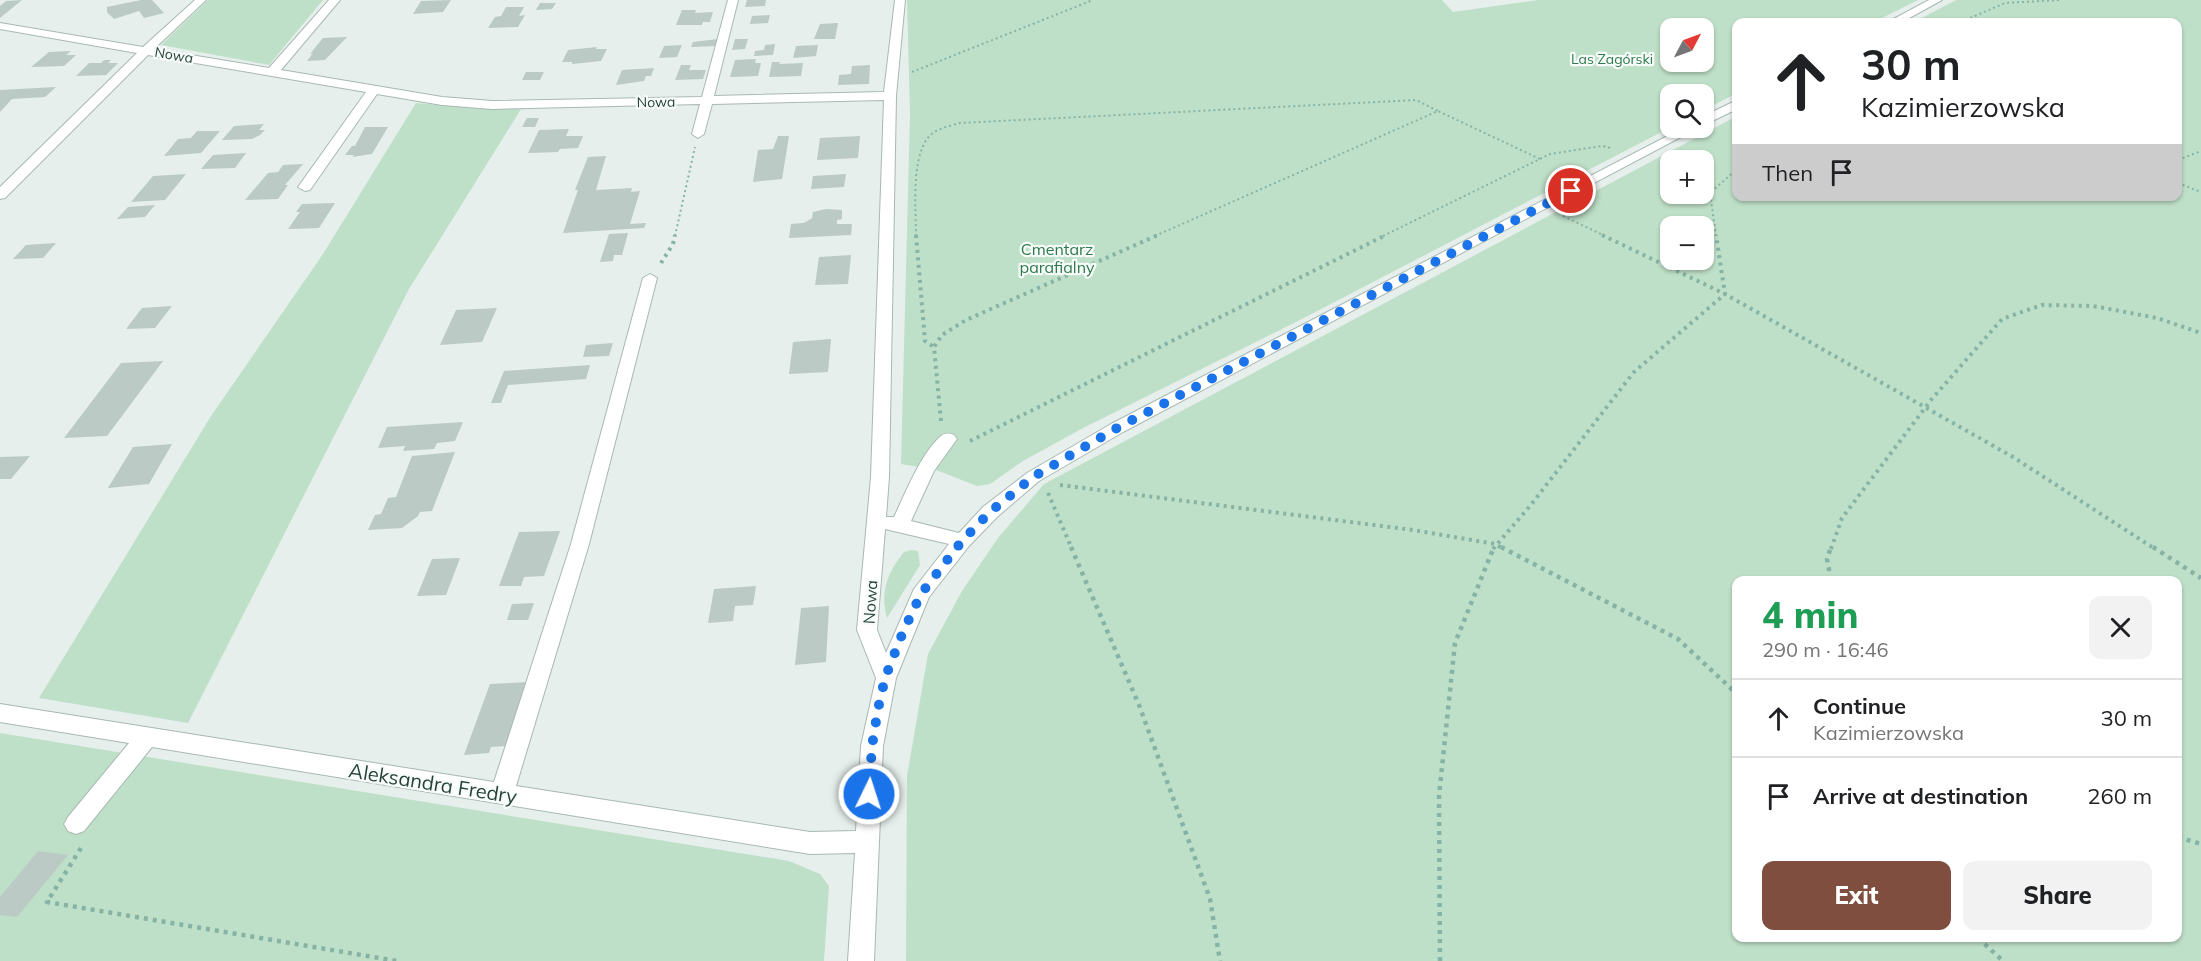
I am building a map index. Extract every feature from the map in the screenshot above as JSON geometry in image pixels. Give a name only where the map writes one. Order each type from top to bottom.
[{"type":"street","points":[[0,195],[146,50],[201,0]]},
{"type":"street","points":[[271,72],[279,66],[335,0]]},
{"type":"street","points":[[698,134],[734,0]]},
{"type":"street","points":[[890,96],[900,0]]},
{"type":"street","points":[[1902,18],[1937,0]]},
{"type":"street","name":"Nowa","points":[[0,26],[442,101],[492,105],[890,96],[880,477],[867,630],[885,678]]},
{"type":"street","points":[[304,187],[374,89]]},
{"type":"street","points":[[1714,116],[1732,107]]},
{"type":"street","points":[[861,961],[872,746],[885,678],[921,594],[962,541],[990,512],[1033,477],[1117,428],[1673,138]]},
{"type":"street","points":[[502,794],[580,544],[650,278]]},
{"type":"street","points":[[900,525],[926,469],[948,439]]},
{"type":"street","points":[[876,524],[900,525],[962,541]]},
{"type":"street","name":"Aleksandra Fredry","points":[[0,713],[810,843],[866,842]]},
{"type":"street","points":[[76,824],[147,737]]},
{"type":"path","points":[[892,80],[1093,0]]},
{"type":"path","points":[[1970,18],[2005,3],[2059,0]]},
{"type":"path","points":[[934,347],[925,341],[916,260],[917,204],[920,154],[925,140],[939,129],[960,123],[1416,100],[1539,159]]},
{"type":"path","points":[[1438,111],[966,320],[942,335],[934,347],[941,425],[948,439],[962,445],[1550,154],[1602,146],[1634,158]]},
{"type":"path","points":[[650,278],[673,244],[698,134]]},
{"type":"path","points":[[2182,158],[2201,151]]},
{"type":"path","points":[[1725,294],[1710,194],[1732,174]]},
{"type":"path","points":[[2182,185],[2201,192]]},
{"type":"path","points":[[1563,216],[1725,294],[2013,457],[2201,578]]},
{"type":"path","points":[[1440,961],[1439,796],[1455,642],[1495,544],[1530,506],[1634,372],[1725,294]]},
{"type":"path","points":[[1830,576],[1827,559],[1842,518],[1925,408],[2002,319],[2042,305],[2093,306],[2157,318],[2201,333]]},
{"type":"path","points":[[1044,484],[1139,705],[1155,748],[1210,899],[1220,961]]},
{"type":"path","points":[[1056,485],[1413,530],[1495,544],[1677,639],[1732,689]]},
{"type":"path","points":[[76,824],[90,827],[83,846],[47,902],[397,961]]},
{"type":"path","points":[[2182,838],[2201,844]]},
{"type":"path","points":[[1982,942],[2002,961]]},
{"type":"green space","points":[[208,0],[323,0],[269,65],[161,45]]},
{"type":"green space","name":"Cmentarz parafialny","points":[[907,0],[1442,0],[1453,12],[1538,0],[1918,0],[1882,18],[1732,18],[1732,96],[1714,105],[1714,84],[1660,84],[1660,133],[1302,319],[1083,428],[1023,461],[990,484],[977,486],[936,470],[901,464],[910,114]]},
{"type":"green space","points":[[1956,0],[2201,0],[2201,961],[906,961],[907,776],[928,654],[962,591],[998,538],[1044,484],[1660,157],[1660,204],[1714,204],[1714,150],[1673,150],[1696,138],[1714,138],[1714,128],[1732,119],[1732,201],[2182,201],[2182,18],[1922,18]]},
{"type":"green space","points":[[416,103],[484,109],[521,109],[409,289],[188,723],[39,698],[211,416],[323,254]]},
{"type":"green space","points":[[918,551],[920,565],[887,618],[884,600],[889,575],[904,552]]},
{"type":"green space","points":[[0,733],[789,861],[820,874],[829,886],[824,961],[0,961]]},
{"type":"building","points":[[22,0],[0,18],[0,6],[6,1]]},
{"type":"building","points":[[152,0],[164,13],[144,18],[139,11],[114,19],[107,12],[107,7]]},
{"type":"building","points":[[451,0],[443,12],[413,14],[421,1]]},
{"type":"building","points":[[747,0],[766,0],[765,6],[745,7]]},
{"type":"building","points":[[540,3],[556,3],[552,9],[536,10]]},
{"type":"building","points":[[506,7],[524,7],[519,16],[525,15],[518,27],[488,28],[495,17],[501,16]]},
{"type":"building","points":[[682,10],[696,10],[695,13],[713,12],[710,22],[703,22],[702,25],[676,25]]},
{"type":"building","points":[[770,15],[768,23],[750,24],[752,16]]},
{"type":"building","points":[[838,23],[835,39],[814,39],[820,24]]},
{"type":"building","points":[[347,37],[325,60],[307,61],[323,38]]},
{"type":"building","points":[[718,39],[716,46],[691,47],[693,42]]},
{"type":"building","points":[[735,39],[748,39],[745,49],[732,50]]},
{"type":"building","points":[[775,44],[773,55],[754,56],[755,51],[764,50],[765,45]]},
{"type":"building","points":[[682,45],[677,57],[659,58],[664,46]]},
{"type":"building","points":[[818,45],[816,56],[793,58],[796,46]]},
{"type":"building","points":[[597,47],[596,49],[607,49],[601,61],[572,64],[572,62],[562,62],[568,50]]},
{"type":"building","points":[[71,51],[66,55],[76,55],[64,66],[31,67],[49,52]]},
{"type":"building","points":[[756,59],[755,63],[761,63],[758,76],[730,77],[735,60]]},
{"type":"building","points":[[104,60],[111,60],[108,63],[118,63],[106,75],[76,76],[89,63],[101,63]]},
{"type":"building","points":[[772,62],[803,63],[801,76],[769,77]]},
{"type":"building","points":[[681,65],[691,65],[689,70],[706,70],[703,79],[675,80]]},
{"type":"building","points":[[870,65],[869,84],[838,85],[839,75],[851,74],[852,66]]},
{"type":"building","points":[[654,68],[651,76],[646,76],[644,81],[616,85],[622,70]]},
{"type":"building","points":[[526,72],[544,72],[540,80],[522,80]]},
{"type":"building","points":[[56,87],[45,97],[12,99],[0,112],[0,90]]},
{"type":"building","points":[[527,118],[539,118],[535,127],[522,127]]},
{"type":"building","points":[[264,124],[259,130],[265,130],[252,139],[222,140],[234,126]]},
{"type":"building","points":[[365,127],[388,127],[372,154],[352,157],[354,155],[345,155],[352,146],[355,146]]},
{"type":"building","points":[[569,129],[566,136],[583,136],[578,148],[560,149],[558,152],[528,153],[539,130]]},
{"type":"building","points":[[197,131],[220,131],[201,153],[164,156],[178,139],[191,138]]},
{"type":"building","points":[[778,136],[789,136],[782,179],[753,182],[758,150],[773,149]]},
{"type":"building","points":[[860,136],[858,158],[817,160],[820,138]]},
{"type":"building","points":[[246,153],[235,168],[201,169],[213,155]]},
{"type":"building","points":[[606,156],[596,190],[632,188],[631,192],[640,191],[630,224],[646,223],[644,228],[563,233],[578,190],[575,190],[588,157]]},
{"type":"building","points":[[303,164],[285,185],[288,185],[278,199],[245,200],[268,173],[278,172],[283,165]]},
{"type":"building","points":[[186,174],[165,200],[131,202],[153,176]]},
{"type":"building","points":[[846,174],[844,187],[811,189],[813,176]]},
{"type":"building","points":[[335,203],[319,228],[288,229],[300,212],[296,212],[302,204]]},
{"type":"building","points":[[155,205],[145,217],[117,219],[128,207]]},
{"type":"building","points":[[826,209],[842,210],[842,219],[837,220],[837,224],[852,224],[851,235],[789,238],[791,224],[804,223],[812,218],[813,212]]},
{"type":"building","points":[[628,233],[622,255],[614,255],[613,261],[600,262],[609,234]]},
{"type":"building","points":[[56,243],[43,258],[13,259],[26,245]]},
{"type":"building","points":[[851,255],[848,284],[815,285],[819,257]]},
{"type":"building","points":[[172,306],[155,328],[126,329],[142,308]]},
{"type":"building","points":[[497,308],[482,342],[440,345],[456,310]]},
{"type":"building","points":[[831,339],[828,372],[789,374],[793,342]]},
{"type":"building","points":[[613,343],[609,356],[583,357],[586,345]]},
{"type":"building","points":[[163,361],[107,436],[64,438],[121,363]]},
{"type":"building","points":[[590,365],[586,379],[508,385],[501,403],[491,403],[504,371]]},
{"type":"building","points":[[463,422],[455,441],[437,443],[434,449],[403,451],[405,446],[378,448],[387,427]]},
{"type":"building","points":[[172,444],[149,484],[108,488],[133,447]]},
{"type":"building","points":[[455,452],[432,511],[420,512],[402,528],[368,530],[375,515],[381,514],[388,498],[396,497],[412,456]]},
{"type":"building","points":[[30,456],[11,479],[0,479],[0,457]]},
{"type":"building","points":[[560,531],[544,576],[524,577],[521,586],[499,586],[519,532]]},
{"type":"building","points":[[460,558],[446,595],[417,596],[432,559]]},
{"type":"building","points":[[756,586],[753,605],[735,606],[733,621],[708,623],[714,589]]},
{"type":"building","points":[[534,603],[528,620],[507,620],[512,604]]},
{"type":"building","points":[[829,606],[826,662],[795,665],[801,608]]},
{"type":"building","points":[[530,682],[507,746],[491,747],[489,753],[464,755],[490,684]]},
{"type":"building","points":[[38,851],[68,855],[17,917],[0,915],[0,897]]},
{"type":"route","points":[[869,794],[872,746],[878,709],[885,678],[903,632],[921,594],[962,541],[990,512],[1033,477],[1117,428],[1571,191]]},
{"type":"park label","name":"Las Zagórski","points":[[1612,59]]}]
